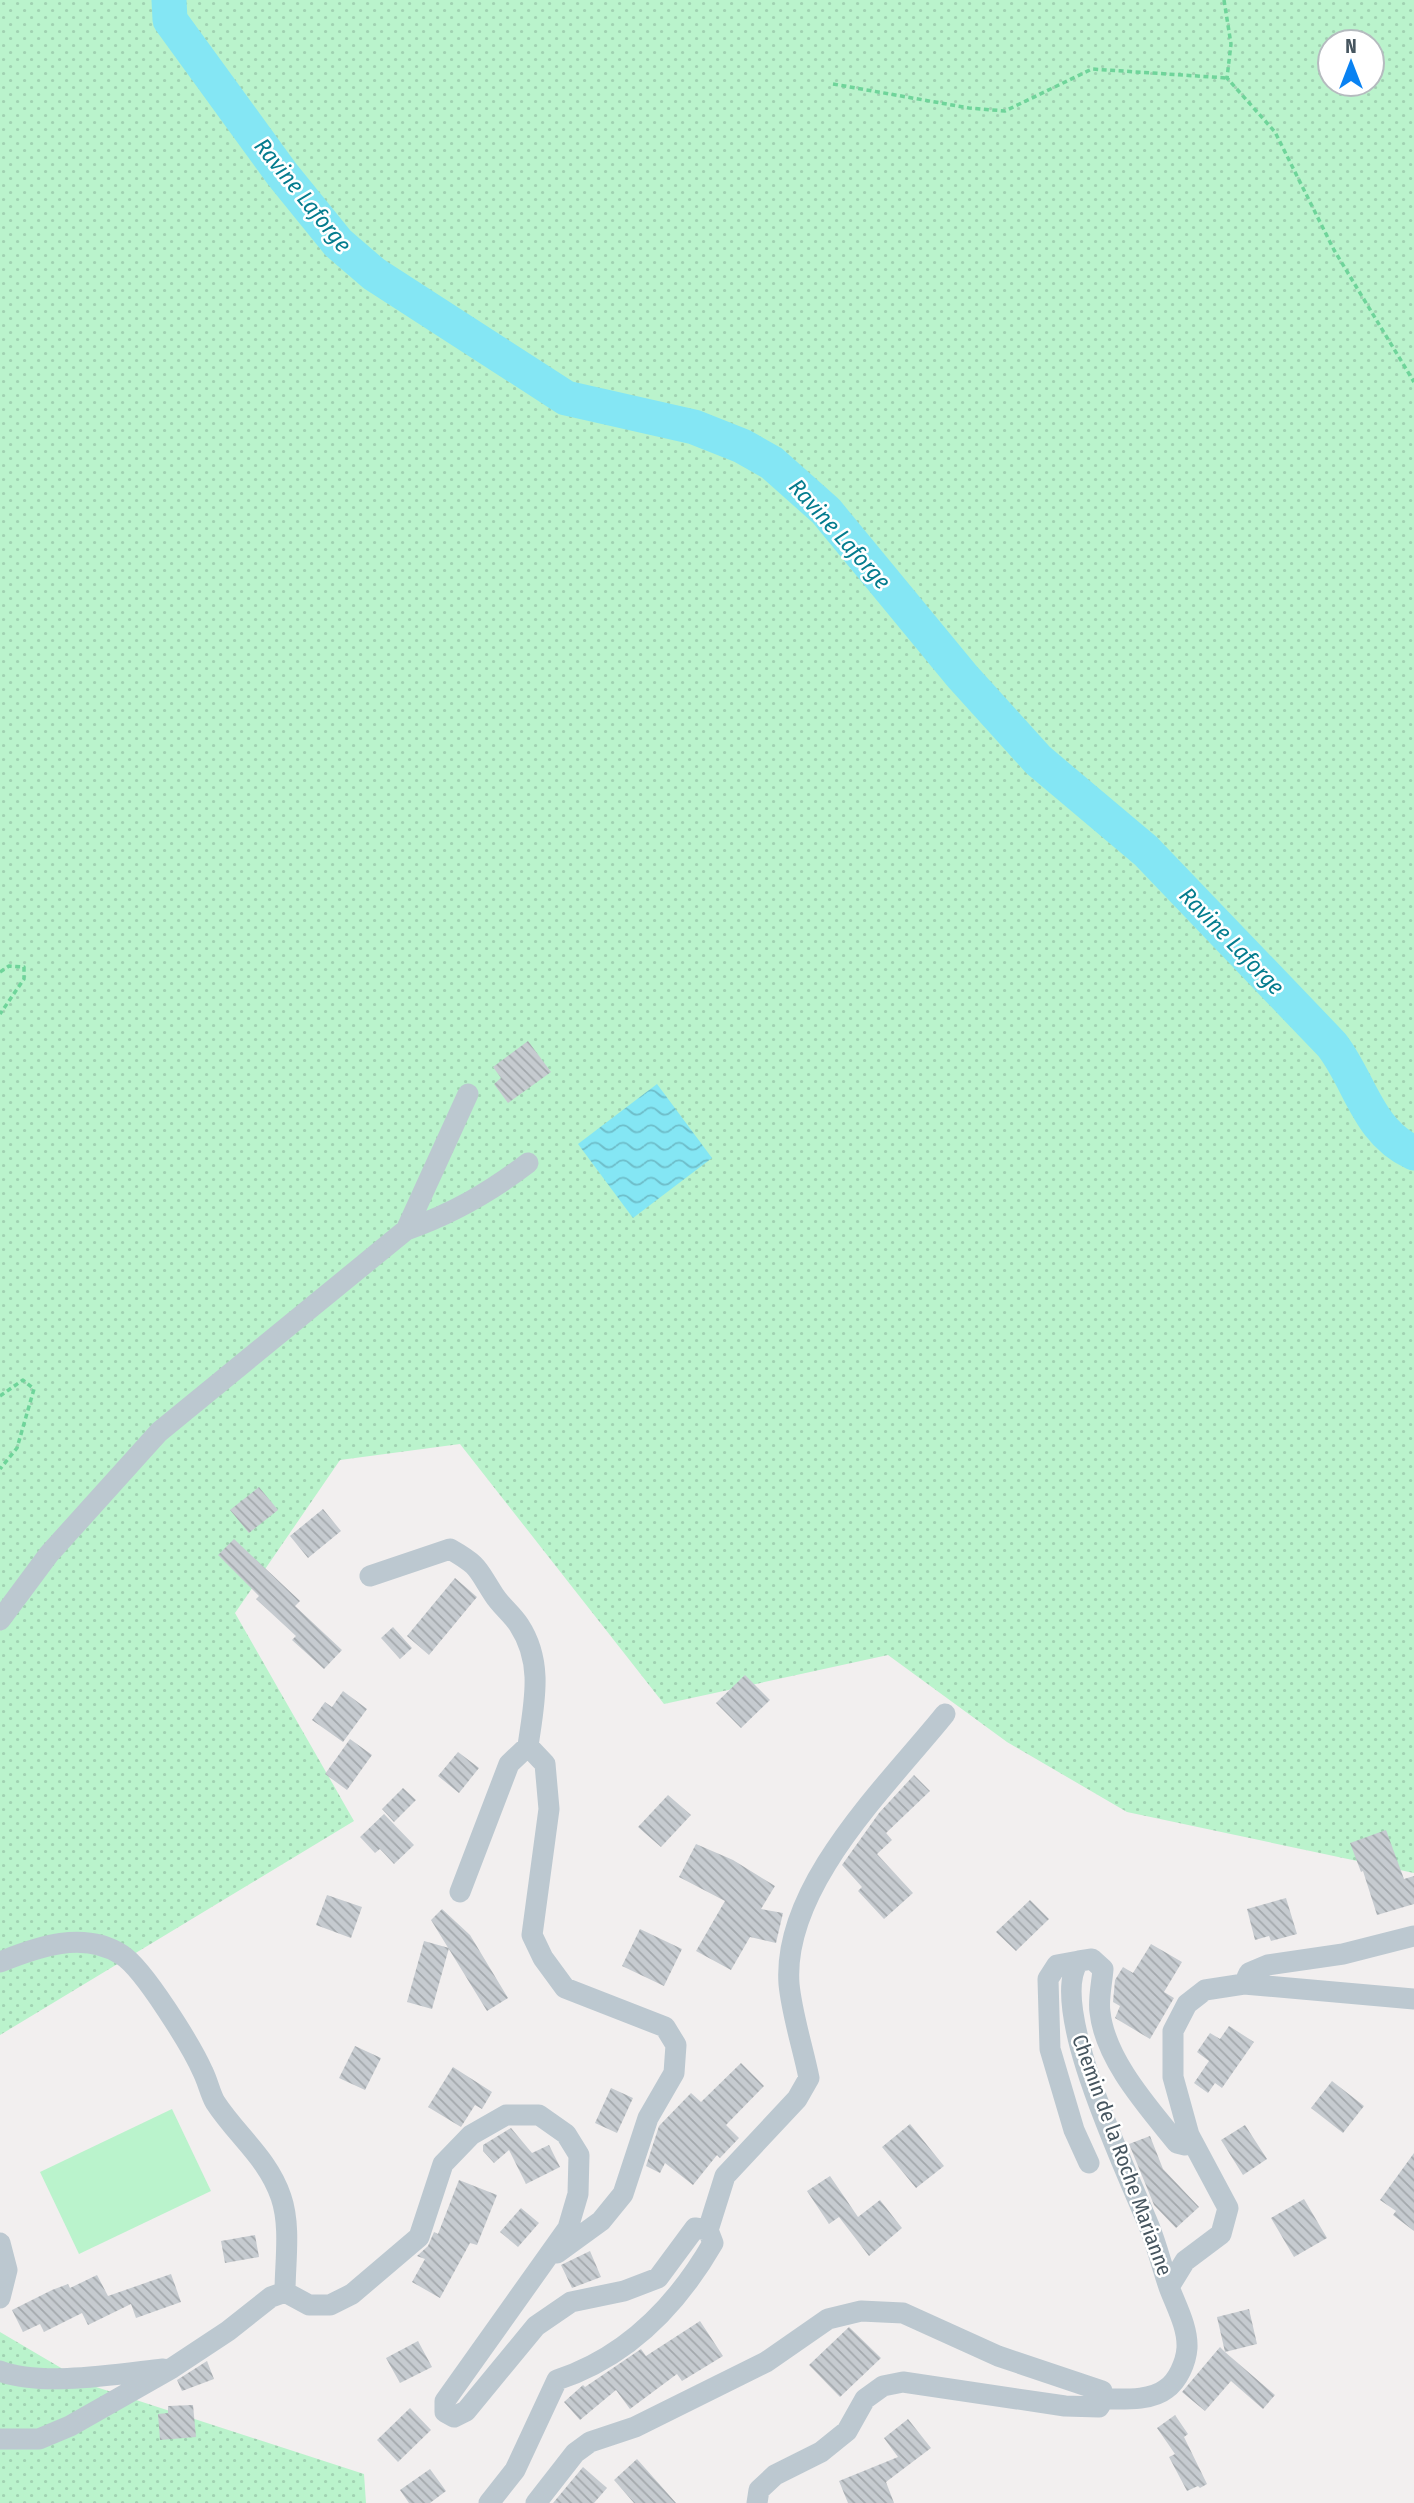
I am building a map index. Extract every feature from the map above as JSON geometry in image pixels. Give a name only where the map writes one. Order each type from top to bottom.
[{"type":"street","points":[[406,1230],[468,1094]]},
{"type":"street","points":[[0,1619],[50,1554],[159,1432],[406,1230],[444,1217],[494,1189],[528,1163]]},
{"type":"street","points":[[370,1576],[450,1549],[476,1564],[495,1597],[518,1623],[533,1650],[537,1685],[528,1746],[509,1764],[460,1892]]},
{"type":"street","points":[[489,2503],[515,2470],[542,2407],[557,2380],[588,2370],[649,2329],[693,2278],[713,2244],[708,2230],[725,2176],[797,2099],[809,2078],[789,1984],[794,1931],[806,1897],[826,1862],[944,1714]]},
{"type":"street","points":[[528,1746],[545,1764],[549,1809],[532,1935],[543,1958],[565,1988],[665,2027],[676,2045],[674,2073],[648,2118],[623,2194],[601,2221],[541,2264]]},
{"type":"street","points":[[1244,1984],[1249,1973],[1268,1965],[1343,1954],[1414,1936]]},
{"type":"street","points":[[0,1962],[41,1946],[69,1943],[106,1948],[122,1955],[138,1970],[202,2070],[214,2101],[270,2169],[282,2201],[285,2292]]},
{"type":"street","name":"Chemin de la Roche Marianne","points":[[757,2503],[759,2490],[775,2475],[821,2452],[847,2431],[865,2399],[883,2386],[903,2382],[1065,2406],[1099,2407],[1104,2399],[1136,2398],[1165,2390],[1179,2375],[1187,2348],[1182,2321],[1151,2229],[1085,2061],[1073,2017],[1072,1970],[1079,1961],[1092,1959],[1103,1969],[1100,2012],[1106,2035],[1145,2107],[1177,2143],[1185,2145],[1189,2135]]},
{"type":"street","points":[[1079,1961],[1057,1965],[1048,1979],[1050,2049],[1074,2130],[1088,2163]]},
{"type":"street","points":[[1169,2287],[1185,2261],[1222,2234],[1228,2208],[1189,2135],[1173,2077],[1173,2031],[1187,2004],[1205,1990],[1244,1984],[1414,2000]]},
{"type":"street","points":[[0,2439],[39,2439],[71,2426],[172,2368],[228,2331],[271,2297],[285,2292],[309,2305],[330,2305],[352,2294],[419,2237],[443,2164],[471,2135],[506,2115],[539,2115],[566,2134],[579,2155],[578,2194],[568,2228],[445,2401],[445,2412],[454,2417],[466,2411],[536,2326],[571,2302],[624,2291],[658,2278],[695,2228],[708,2230]]},
{"type":"street","points":[[0,2243],[7,2270],[0,2298]]},
{"type":"street","points":[[536,2503],[575,2453],[590,2442],[635,2427],[766,2362],[828,2319],[861,2311],[903,2313],[998,2356],[1102,2390],[1104,2399]]},
{"type":"street","points":[[0,2371],[14,2376],[91,2378],[172,2368]]},
{"type":"path","points":[[1224,0],[1231,44],[1227,78]]},
{"type":"path","points":[[833,84],[969,108],[1005,111],[1092,69],[1227,78],[1275,132],[1334,250],[1414,382]]},
{"type":"path","points":[[0,972],[9,966],[24,967],[24,979],[0,1014]]},
{"type":"path","points":[[0,1396],[23,1380],[34,1389],[16,1448],[0,1469]]},
{"type":"green space","points":[[0,0],[1414,0],[1414,1873],[1127,1812],[1007,1742],[888,1655],[664,1704],[460,1444],[340,1460],[235,1613],[354,1821],[0,2035]]},
{"type":"green space","points":[[172,2109],[211,2191],[79,2254],[40,2172]]},
{"type":"green space","points":[[0,2332],[90,2385],[364,2474],[366,2503],[0,2503]]},
{"type":"water","points":[[657,1084],[712,1158],[633,1218],[578,1144]]},
{"type":"building","points":[[528,1041],[551,1072],[508,1103],[494,1084],[501,1078],[493,1067]]},
{"type":"building","points":[[259,1487],[278,1510],[249,1533],[230,1510]]},
{"type":"building","points":[[323,1509],[341,1531],[308,1558],[290,1536]]},
{"type":"building","points":[[234,1539],[300,1601],[295,1606],[342,1650],[324,1669],[292,1640],[296,1636],[256,1599],[259,1596],[218,1555]]},
{"type":"building","points":[[455,1578],[477,1597],[429,1655],[407,1636]]},
{"type":"building","points":[[393,1627],[412,1648],[400,1659],[381,1638]]},
{"type":"building","points":[[745,1675],[770,1700],[741,1728],[716,1703]]},
{"type":"building","points":[[343,1691],[367,1709],[343,1742],[312,1720],[325,1702],[332,1707]]},
{"type":"building","points":[[350,1739],[372,1755],[347,1790],[325,1774]]},
{"type":"building","points":[[458,1752],[479,1768],[459,1793],[438,1776]]},
{"type":"building","points":[[914,1775],[930,1791],[886,1833],[892,1840],[877,1854],[913,1893],[884,1919],[858,1891],[862,1887],[842,1865],[879,1813]]},
{"type":"building","points":[[403,1788],[416,1800],[394,1822],[382,1809]]},
{"type":"building","points":[[668,1795],[691,1815],[661,1847],[638,1827]]},
{"type":"building","points":[[384,1814],[414,1845],[394,1864],[380,1849],[375,1853],[360,1837]]},
{"type":"building","points":[[1386,1830],[1404,1879],[1414,1876],[1414,1904],[1377,1915],[1363,1871],[1361,1872],[1350,1843]]},
{"type":"building","points":[[696,1844],[733,1860],[775,1886],[761,1909],[783,1913],[776,1943],[750,1937],[731,1970],[696,1951],[725,1901],[679,1877]]},
{"type":"building","points":[[327,1895],[362,1907],[351,1938],[316,1925]]},
{"type":"building","points":[[1286,1898],[1297,1934],[1271,1941],[1269,1936],[1255,1940],[1247,1909]]},
{"type":"building","points":[[1030,1900],[1049,1919],[1016,1951],[996,1932]]},
{"type":"building","points":[[442,1909],[470,1935],[508,1998],[487,2011],[431,1920]]},
{"type":"building","points":[[640,1929],[682,1949],[664,1986],[622,1966]]},
{"type":"building","points":[[424,1941],[449,1948],[432,2009],[407,2002]]},
{"type":"building","points":[[1151,1944],[1182,1962],[1164,1992],[1174,1998],[1150,2039],[1115,2018],[1120,2006],[1113,2002],[1115,1980],[1123,1967],[1133,1973]]},
{"type":"building","points":[[1229,2026],[1254,2042],[1222,2088],[1215,2083],[1208,2093],[1194,2083],[1209,2061],[1197,2052],[1210,2033],[1220,2039]]},
{"type":"building","points":[[355,2046],[381,2058],[365,2090],[339,2078]]},
{"type":"building","points":[[741,2063],[764,2086],[726,2125],[739,2138],[720,2158],[717,2155],[693,2185],[665,2163],[660,2173],[646,2166],[659,2126],[691,2093],[701,2102]]},
{"type":"building","points":[[453,2067],[492,2092],[482,2109],[475,2105],[461,2127],[428,2107]]},
{"type":"building","points":[[1332,2081],[1364,2106],[1343,2133],[1311,2108]]},
{"type":"building","points":[[611,2088],[633,2098],[617,2133],[595,2123]]},
{"type":"building","points":[[910,2124],[944,2166],[916,2188],[882,2147]]},
{"type":"building","points":[[1245,2125],[1267,2159],[1243,2175],[1221,2140]]},
{"type":"building","points":[[511,2128],[532,2153],[549,2145],[560,2167],[526,2184],[509,2150],[494,2163],[483,2151],[483,2145]]},
{"type":"building","points":[[1150,2136],[1163,2169],[1199,2207],[1176,2228],[1154,2205],[1129,2144]]},
{"type":"building","points":[[1414,2153],[1414,2231],[1393,2215],[1396,2211],[1380,2200]]},
{"type":"building","points":[[830,2176],[858,2217],[880,2200],[902,2228],[869,2256],[839,2217],[829,2224],[807,2191]]},
{"type":"building","points":[[459,2180],[497,2195],[477,2245],[470,2243],[440,2298],[412,2282],[425,2259],[417,2256],[428,2246],[434,2232],[438,2234]]},
{"type":"building","points":[[1304,2199],[1327,2238],[1294,2257],[1271,2218]]},
{"type":"building","points":[[521,2208],[539,2223],[518,2247],[500,2232]]},
{"type":"building","points":[[255,2235],[259,2257],[225,2263],[221,2241]]},
{"type":"building","points":[[590,2251],[601,2277],[572,2288],[561,2265]]},
{"type":"building","points":[[171,2274],[181,2302],[136,2318],[131,2304],[88,2325],[82,2313],[44,2332],[40,2324],[23,2332],[12,2310],[52,2290],[68,2284],[70,2288],[97,2275],[108,2296]]},
{"type":"building","points":[[1249,2309],[1257,2344],[1225,2352],[1217,2317]]},
{"type":"building","points":[[700,2321],[723,2356],[682,2381],[677,2374],[630,2409],[616,2390],[580,2420],[564,2402],[583,2385],[585,2387],[641,2349],[646,2356]]},
{"type":"building","points":[[849,2327],[881,2358],[840,2397],[809,2365]]},
{"type":"building","points":[[418,2341],[432,2367],[400,2383],[386,2358]]},
{"type":"building","points":[[1220,2347],[1275,2395],[1263,2409],[1231,2381],[1205,2411],[1182,2392]]},
{"type":"building","points":[[207,2361],[214,2379],[182,2391],[177,2380]]},
{"type":"building","points":[[193,2405],[196,2437],[160,2440],[158,2414],[168,2413],[168,2406]]},
{"type":"building","points":[[410,2408],[431,2430],[398,2462],[377,2440]]},
{"type":"building","points":[[1175,2415],[1188,2434],[1184,2437],[1207,2484],[1200,2488],[1198,2486],[1187,2491],[1169,2457],[1175,2454],[1157,2428]]},
{"type":"building","points":[[908,2419],[931,2448],[886,2482],[894,2503],[848,2503],[839,2481],[898,2457],[884,2438]]},
{"type":"building","points":[[637,2459],[676,2503],[634,2503],[614,2480]]},
{"type":"building","points":[[583,2467],[607,2488],[594,2503],[553,2503]]},
{"type":"building","points":[[430,2469],[446,2491],[430,2503],[409,2503],[400,2490]]},
{"type":"waterway","name":"Ravine Laforge","points":[[169,0],[170,20],[282,174],[338,243],[374,274],[566,398],[694,427],[742,446],[772,463],[826,511],[962,676],[1038,760],[1146,851],[1332,1045],[1375,1119],[1398,1144],[1414,1153]]}]
